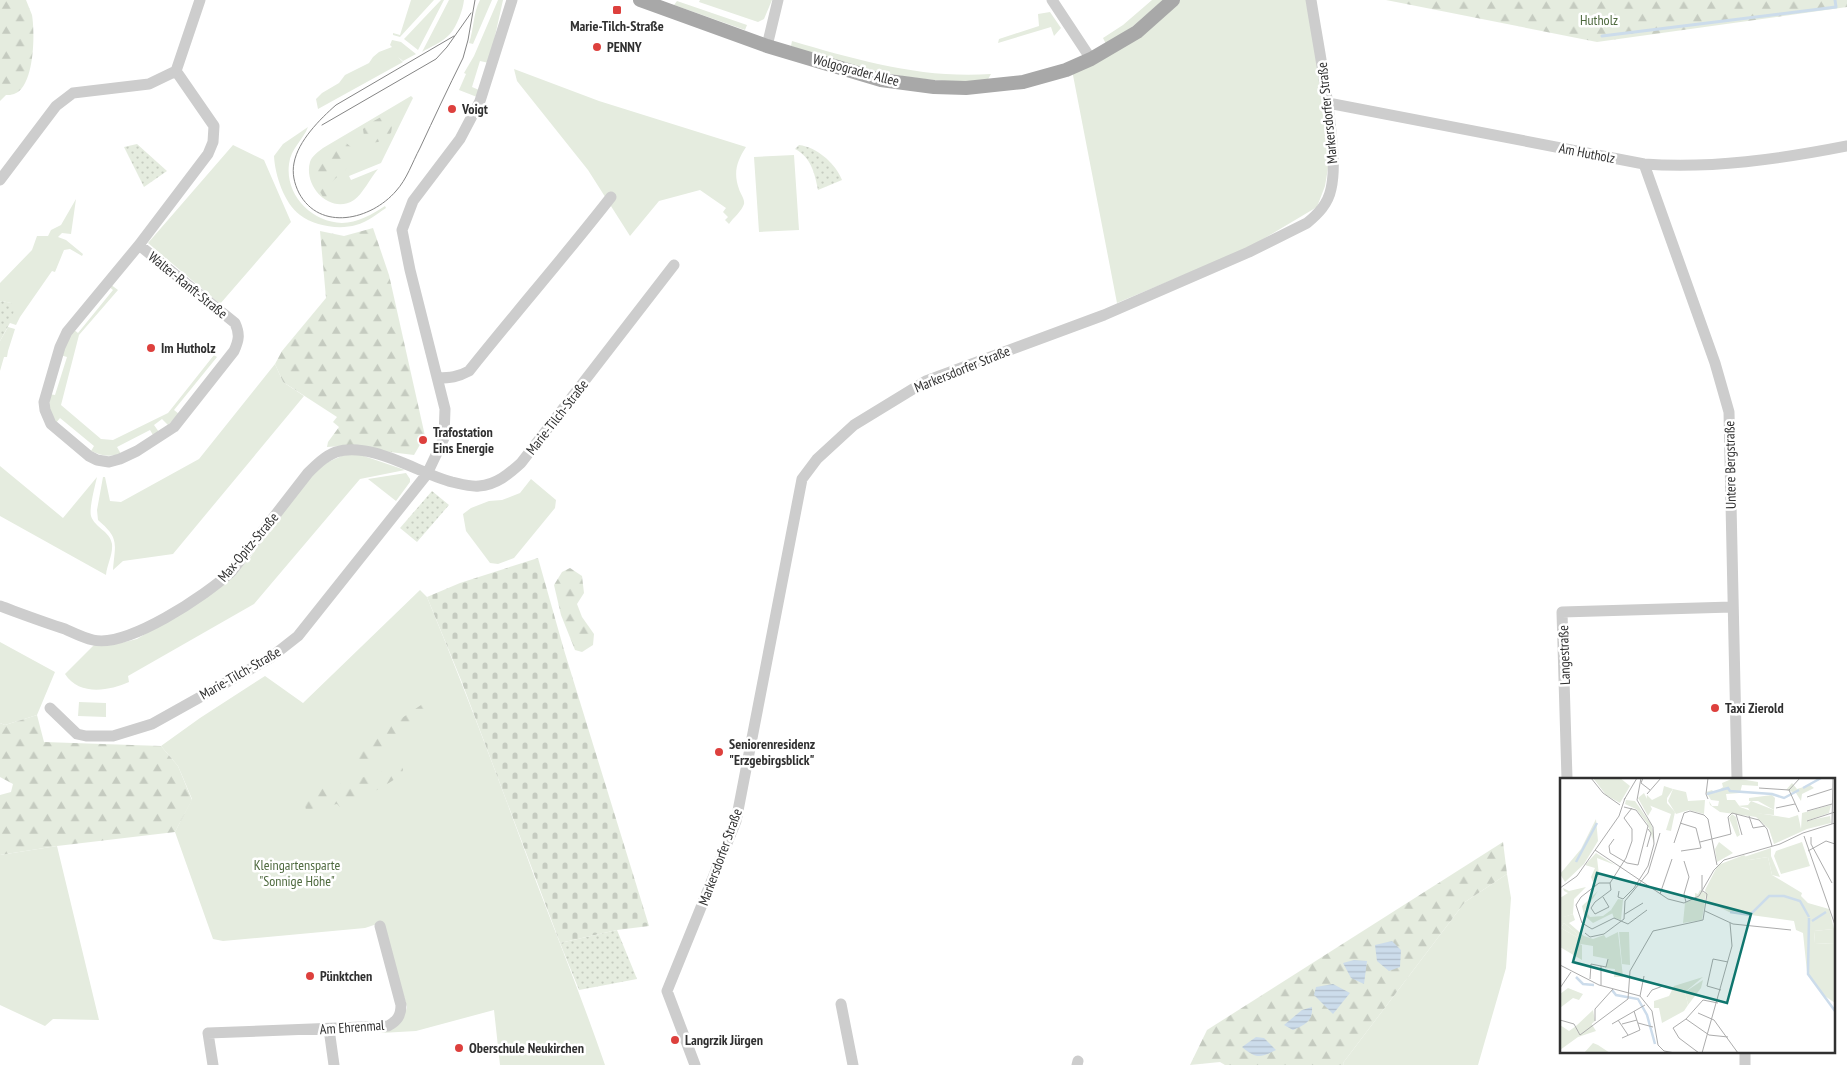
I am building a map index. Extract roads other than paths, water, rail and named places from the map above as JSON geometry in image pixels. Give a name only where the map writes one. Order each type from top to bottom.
[{"type":"main road","name":"Wolgograder Allee","points":[[640,0],[767,46],[882,80],[934,87],[966,88],[1023,82],[1066,70],[1091,59],[1137,32],[1173,0]]},
{"type":"street","points":[[0,180],[56,106],[73,93],[149,84],[176,71],[200,0]]},
{"type":"street","name":"Marie-Tilch-Straße","points":[[50,708],[77,734],[113,736],[152,724],[270,658],[298,636],[428,474],[444,438],[445,409],[410,270],[402,230],[414,202],[460,139],[480,101],[512,0]]},
{"type":"street","points":[[767,46],[778,0]]},
{"type":"street","points":[[1052,0],[1091,59]]},
{"type":"street","name":"Markersdorfer Straße","points":[[695,1065],[667,991],[736,821],[802,479],[817,459],[854,425],[926,381],[1104,315],[1250,252],[1307,223],[1315,216],[1326,203],[1331,191],[1334,161],[1328,103],[1311,0]]},
{"type":"street","name":"Walter-Ranft-Straße","points":[[139,245],[235,323],[239,332],[239,341],[234,351],[174,427],[123,458],[109,462],[97,460],[89,456],[51,424],[44,402],[60,347],[67,332],[139,245],[208,154],[213,142],[214,126],[176,71]]},
{"type":"street","name":"Am Hutholz","points":[[1328,103],[1644,164],[1676,167],[1808,154],[1847,146]]},
{"type":"street","name":"Untere Bergstraße","points":[[1644,164],[1715,363],[1729,412],[1737,778]]},
{"type":"street","points":[[438,378],[461,376],[469,371],[522,304],[569,252],[611,197]]},
{"type":"street","name":"Marie-Tilch-Straße","points":[[428,474],[465,485],[478,486],[492,483],[507,476],[521,463],[674,266]]},
{"type":"street","name":"Max-Opitz-Straße","points":[[0,606],[95,640],[117,638],[136,633],[216,586],[230,572],[308,473],[319,462],[335,452],[351,450],[374,452],[428,474]]},
{"type":"street","name":"Langestraße","points":[[1568,778],[1562,612],[1732,608]]},
{"type":"street","name":"Am Ehrenmal","points":[[213,1065],[208,1033],[388,1026],[399,1018],[401,1005],[380,926]]},
{"type":"street","points":[[841,1004],[852,1065]]},
{"type":"street","points":[[329,1029],[334,1065]]},
{"type":"street","points":[[1745,1052],[1745,1065]]},
{"type":"water","points":[[1392,941],[1401,950],[1400,967],[1389,971],[1377,961],[1375,945]]},
{"type":"water","points":[[1354,960],[1367,961],[1364,984],[1351,978],[1343,963]]},
{"type":"water","points":[[1333,984],[1350,993],[1333,1014],[1314,995],[1316,987]]},
{"type":"water","points":[[1312,1007],[1310,1019],[1305,1024],[1293,1030],[1284,1025],[1302,1010]]},
{"type":"water","points":[[1256,1037],[1264,1038],[1276,1050],[1266,1055],[1258,1056],[1251,1054],[1242,1047]]},
{"type":"waterway","points":[[1602,36],[1836,7],[1835,0]]},
{"type":"tram line","points":[[454,36],[336,105],[317,124],[300,147],[293,167],[296,186],[308,205],[320,213],[332,217],[360,215],[386,201],[396,191],[409,171],[463,58],[475,0]]},
{"type":"tram line","points":[[322,125],[436,59],[471,13]]},
{"type":"place","name":"Marie-Tilch-Straße","points":[[617,10]]},
{"type":"place","name":"PENNY","points":[[597,47]]},
{"type":"place","name":"Voigt","points":[[452,109]]},
{"type":"place","name":"Im Hutholz","points":[[151,348]]},
{"type":"place","name":"Trafostation Eins Energie","points":[[423,440]]},
{"type":"place","name":"Taxi Zierold","points":[[1715,708]]},
{"type":"place","name":"Seniorenresidenz \"Erzgebirgsblick\"","points":[[719,752]]},
{"type":"place","name":"Pünktchen","points":[[310,976]]},
{"type":"place","name":"Langrzik Jürgen","points":[[675,1040]]},
{"type":"place","name":"Oberschule Neukirchen","points":[[459,1048]]},
{"type":"park label","name":"Hutholz","points":[[1599,20]]},
{"type":"park label","name":"Kleingartensparte \"Sonnige Höhe\"","points":[[297,874]]}]
